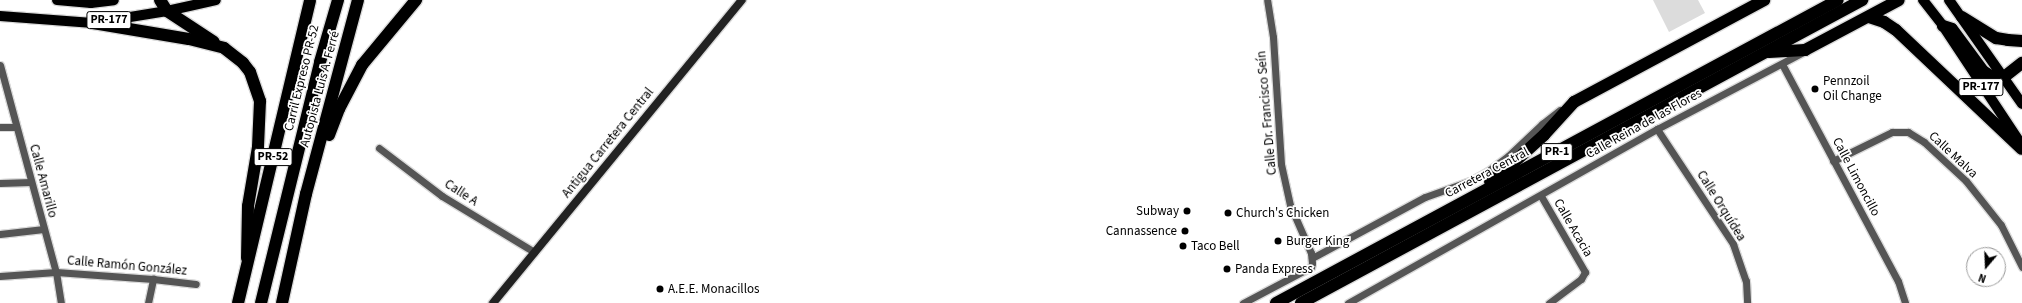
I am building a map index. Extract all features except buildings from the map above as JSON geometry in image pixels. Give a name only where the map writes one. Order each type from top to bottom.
[{"type":"highway","points":[[160,0],[167,11],[224,48],[243,63],[250,72],[260,101],[258,147],[248,206],[247,258]]},
{"type":"highway","points":[[306,194],[339,109],[362,65],[416,0]]},
{"type":"highway","points":[[1726,20],[1744,0]]},
{"type":"highway","points":[[1467,200],[1476,190],[1510,166],[1574,102],[1764,0]]},
{"type":"highway","name":"Carretera Central","points":[[1276,303],[1838,0]]},
{"type":"highway","name":"Carretera Central","points":[[1301,303],[1862,0]]},
{"type":"highway","points":[[1764,53],[1805,50],[1899,0]]},
{"type":"highway","name":"Carril Expreso PR-52","points":[[261,303],[320,62],[336,4]]},
{"type":"highway","name":"Autopista Luis A. Ferré","points":[[282,303],[306,194],[357,5]]},
{"type":"highway","name":"PR-52","points":[[238,303],[247,258],[261,208],[308,6]]},
{"type":"highway","points":[[1869,17],[1884,22],[1896,30],[2022,147]]},
{"type":"highway","points":[[1962,17],[1996,38],[2022,41]]},
{"type":"highway","points":[[93,23],[189,39],[224,48]]},
{"type":"highway","points":[[1943,26],[1952,29],[1983,71],[1997,78],[2004,77],[2022,63]]},
{"type":"main road","name":"PR-177","points":[[57,0],[91,3],[114,0]]},
{"type":"main road","name":"PR-177","points":[[0,16],[93,23],[167,11],[216,0]]},
{"type":"main road","name":"PR-177","points":[[1923,0],[1943,26],[2022,147]]},
{"type":"main road","name":"PR-177","points":[[1951,2],[2022,104]]},
{"type":"street","name":"Antigua Carretera Central","points":[[494,303],[534,252],[742,0]]},
{"type":"street","name":"Calle Dr. Francisco Seín","points":[[1244,303],[1311,267],[1312,258],[1290,205],[1281,164],[1273,37],[1267,0]]},
{"type":"street","name":"Calle Reina de las Flores","points":[[1348,303],[1541,196],[1657,129],[1782,64],[1805,50]]},
{"type":"street","name":"Calle Limoncillo","points":[[1782,64],[1898,281],[1905,303]]},
{"type":"street","name":"Calle Amarillo","points":[[0,68],[56,272],[61,303]]},
{"type":"street","points":[[1312,258],[1425,197],[1470,181],[1488,171],[1508,156],[1542,124],[1566,106],[1574,102]]},
{"type":"street","points":[[0,127],[16,127]]},
{"type":"street","name":"Calle Orquídea","points":[[1657,129],[1733,244],[1746,281],[1747,303]]},
{"type":"street","name":"Calle Malva","points":[[1833,161],[1892,132],[1908,132],[1924,142],[1966,181],[2001,225],[2022,267]]},
{"type":"street","name":"Calle A","points":[[379,148],[442,196],[534,252]]},
{"type":"street","points":[[0,184],[31,182]]},
{"type":"street","name":"Calle Acacia","points":[[1541,196],[1584,272],[1581,279],[1549,303]]},
{"type":"street","points":[[0,234],[44,228]]},
{"type":"street","name":"Calle Ramón González","points":[[0,276],[56,272],[153,279],[196,284]]},
{"type":"street","points":[[148,303],[153,279]]},
{"type":"shaded area","points":[[1653,0],[1698,0],[1705,13],[1669,32]]},
{"type":"place","name":"Pennzoil Oil Change","points":[[1815,89]]},
{"type":"place","name":"Subway","points":[[1187,211]]},
{"type":"place","name":"Church's Chicken","points":[[1228,213]]},
{"type":"place","name":"Cannassence","points":[[1185,231]]},
{"type":"place","name":"Burger King","points":[[1278,241]]},
{"type":"place","name":"Taco Bell","points":[[1183,246]]},
{"type":"place","name":"Panda Express","points":[[1227,269]]},
{"type":"place","name":"A.E.E. Monacillos","points":[[660,289]]}]
